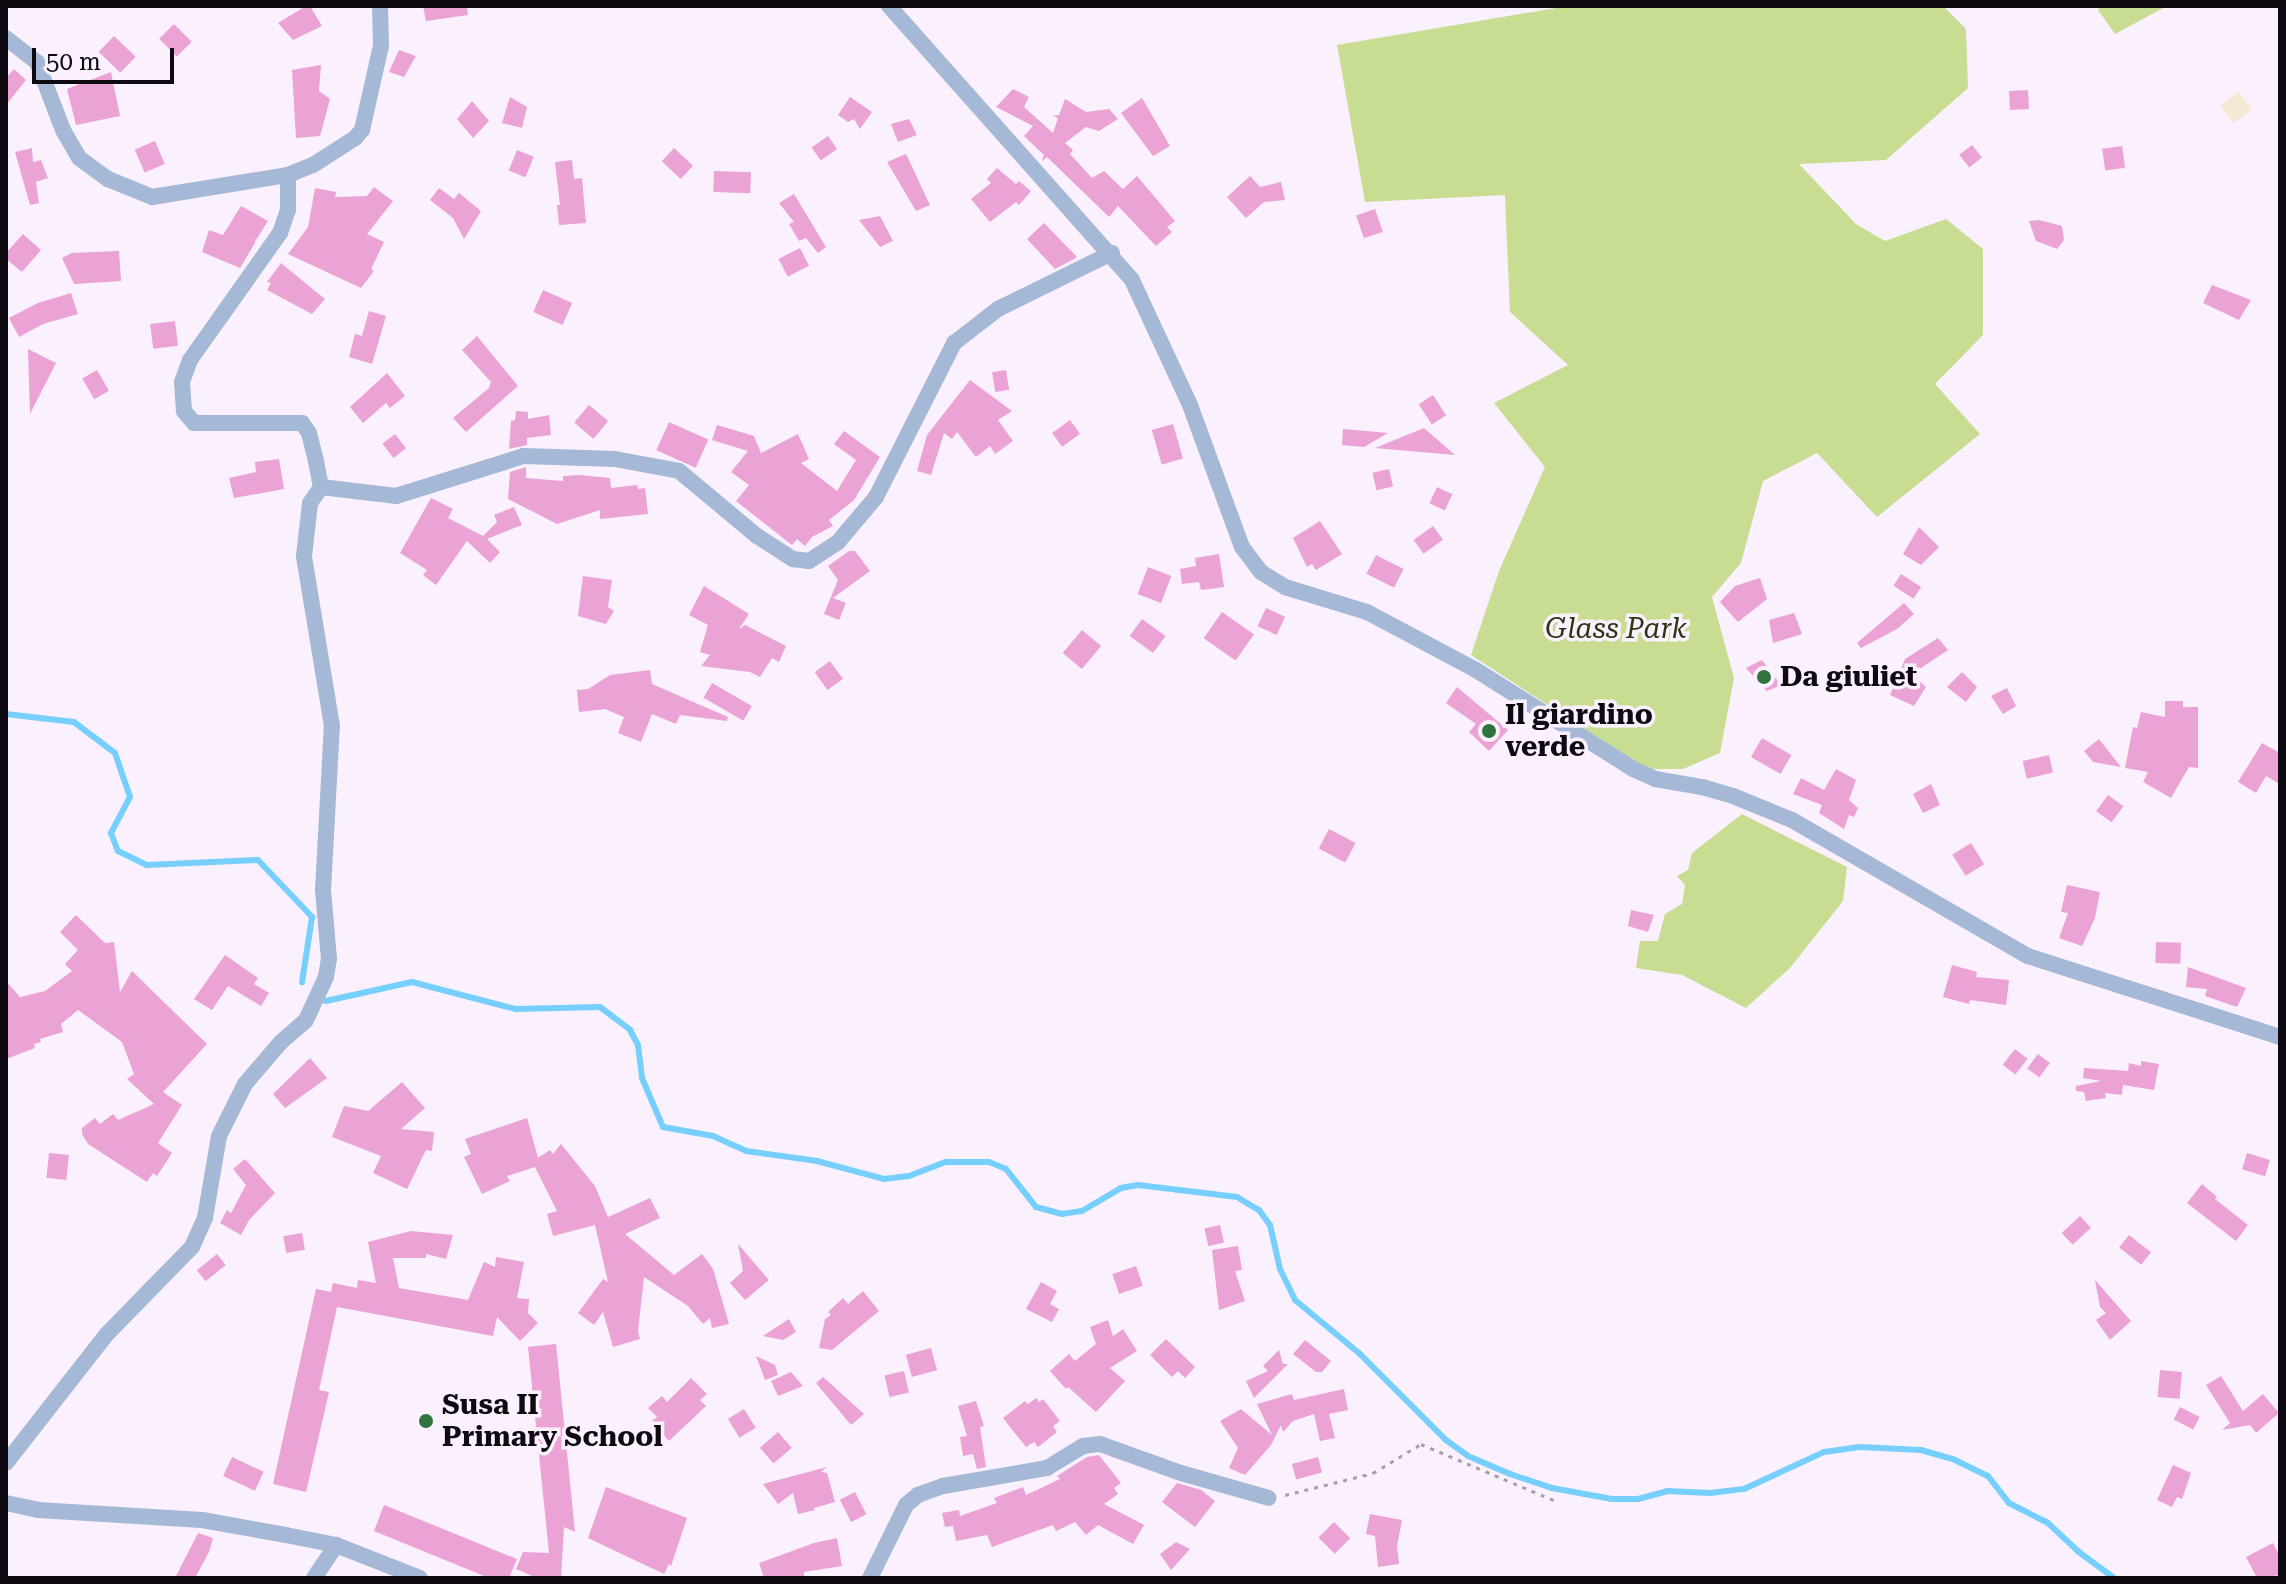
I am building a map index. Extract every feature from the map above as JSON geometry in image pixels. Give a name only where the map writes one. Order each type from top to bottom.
[{"type":"street","points":[[6,38],[37,62],[63,130],[79,158],[108,179],[152,197],[288,175],[337,151],[362,130],[381,46],[380,6]]},
{"type":"street","points":[[889,6],[1112,253],[1132,280],[1152,317],[1190,405],[1242,547],[1261,572],[1285,587],[1367,612],[1422,641],[1476,670],[1633,769],[1655,779],[1733,796],[1792,820],[2028,956],[2280,1037]]},
{"type":"street","points":[[6,1463],[106,1335],[192,1247],[205,1218],[219,1136],[245,1084],[281,1042],[306,1020],[326,977],[329,959],[323,890],[332,726],[304,556],[310,503],[321,487],[309,433],[302,423],[194,423],[184,411],[185,370],[280,233],[288,210],[288,175]]},
{"type":"street","points":[[321,487],[396,496],[524,456],[615,459],[679,471],[757,536],[793,559],[809,561],[838,542],[876,497],[954,343],[998,309],[1112,253]]},
{"type":"street","points":[[870,1578],[906,1505],[918,1495],[943,1486],[1047,1468],[1083,1446],[1100,1444],[1181,1473],[1269,1498]]},
{"type":"street","points":[[6,1503],[38,1510],[202,1520],[336,1545],[420,1578]]},
{"type":"street","points":[[314,1578],[336,1545]]},
{"type":"path","points":[[1269,1498],[1373,1473],[1421,1444],[1558,1502]]},
{"type":"shaded area","points":[[2239,92],[2252,110],[2233,123],[2220,106]]},
{"type":"green space","name":"Glass Park","points":[[1568,6],[1943,6],[1966,29],[1968,88],[1886,160],[1799,164],[1856,224],[1885,241],[1946,219],[1983,249],[1983,335],[1935,384],[1980,434],[1877,517],[1817,453],[1763,481],[1741,563],[1712,597],[1734,678],[1720,753],[1683,769],[1646,769],[1471,655],[1499,571],[1545,467],[1494,403],[1568,365],[1510,312],[1505,195],[1365,202],[1337,45]]},
{"type":"green space","points":[[2100,6],[2167,6],[2115,34],[2098,10]]},
{"type":"green space","points":[[1742,814],[1847,867],[1843,901],[1790,968],[1746,1008],[1682,975],[1636,968],[1640,941],[1658,941],[1665,914],[1682,904],[1685,885],[1677,876],[1688,870],[1692,853]]},
{"type":"building","points":[[310,6],[322,26],[293,40],[278,23]]},
{"type":"building","points":[[423,6],[467,6],[468,15],[426,21]]},
{"type":"building","points":[[174,24],[192,42],[177,57],[159,39]]},
{"type":"building","points":[[114,36],[136,57],[120,73],[99,52]]},
{"type":"building","points":[[399,50],[416,56],[404,77],[389,72]]},
{"type":"building","points":[[321,65],[319,91],[330,99],[320,136],[296,138],[292,70]]},
{"type":"building","points":[[14,69],[26,80],[6,105],[6,78]]},
{"type":"building","points":[[111,72],[120,116],[76,125],[67,89]]},
{"type":"building","points":[[1013,89],[1029,97],[1024,107],[1053,133],[1058,118],[1052,116],[1059,115],[1065,99],[1086,112],[1109,109],[1118,119],[1099,131],[1086,127],[1065,143],[1073,150],[1070,154],[1092,178],[1104,171],[1123,189],[1137,176],[1175,221],[1167,227],[1172,232],[1156,246],[1118,206],[1109,217],[1047,157],[1042,161],[1044,155],[1024,136],[1033,126],[996,107]]},
{"type":"building","points":[[2028,90],[2029,109],[2010,110],[2009,91]]},
{"type":"building","points":[[510,97],[527,107],[522,128],[502,123]]},
{"type":"building","points":[[850,97],[872,112],[860,129],[854,119],[848,122],[838,115]]},
{"type":"building","points":[[1142,98],[1170,146],[1153,156],[1121,113]]},
{"type":"building","points":[[472,101],[489,121],[473,138],[457,119]]},
{"type":"building","points":[[909,119],[917,135],[898,142],[891,124]]},
{"type":"building","points":[[828,136],[837,149],[821,161],[812,147]]},
{"type":"building","points":[[155,141],[165,164],[145,173],[135,150]]},
{"type":"building","points":[[1972,145],[1982,158],[1969,167],[1959,155]]},
{"type":"building","points":[[2122,146],[2125,168],[2105,171],[2102,149]]},
{"type":"building","points":[[32,148],[33,162],[41,160],[48,178],[36,182],[39,203],[30,205],[15,152]]},
{"type":"building","points":[[674,148],[693,166],[681,179],[662,161]]},
{"type":"building","points":[[517,150],[534,157],[525,177],[509,170]]},
{"type":"building","points":[[906,154],[930,205],[916,211],[887,162]]},
{"type":"building","points":[[572,160],[574,179],[582,178],[586,223],[559,225],[555,162]]},
{"type":"building","points":[[997,168],[1016,184],[1019,181],[1031,191],[1019,205],[1016,202],[990,222],[971,199],[991,183],[987,179]]},
{"type":"building","points":[[714,171],[751,172],[750,193],[713,192]]},
{"type":"building","points":[[1250,176],[1260,187],[1281,182],[1285,200],[1264,202],[1246,218],[1227,197]]},
{"type":"building","points":[[374,187],[393,201],[367,234],[384,242],[371,269],[374,271],[361,288],[288,254],[308,227],[315,188],[336,192],[335,197],[367,196]]},
{"type":"building","points":[[439,188],[454,199],[459,193],[481,211],[464,239],[453,218],[430,200]]},
{"type":"building","points":[[794,194],[826,247],[818,253],[806,238],[799,241],[789,224],[794,222],[779,203]]},
{"type":"building","points":[[241,206],[268,221],[256,240],[252,239],[256,241],[240,268],[202,252],[209,230],[223,235]]},
{"type":"building","points":[[1375,209],[1383,232],[1364,238],[1356,216]]},
{"type":"building","points":[[880,216],[893,241],[880,247],[859,220]]},
{"type":"building","points":[[2039,220],[2062,226],[2064,240],[2057,249],[2036,241],[2029,221]]},
{"type":"building","points":[[1044,223],[1077,257],[1055,269],[1027,239]]},
{"type":"building","points":[[23,234],[41,250],[22,272],[6,259],[6,253]]},
{"type":"building","points":[[800,248],[809,266],[788,277],[779,259]]},
{"type":"building","points":[[119,251],[121,281],[74,284],[62,258],[72,253]]},
{"type":"building","points":[[281,263],[325,299],[312,314],[267,290],[271,283],[267,282]]},
{"type":"building","points":[[2212,285],[2251,300],[2239,320],[2203,303]]},
{"type":"building","points":[[543,290],[572,303],[562,325],[533,312]]},
{"type":"building","points":[[71,293],[78,314],[43,324],[19,337],[9,318],[38,303]]},
{"type":"building","points":[[369,311],[386,316],[372,364],[349,357],[355,334],[362,336]]},
{"type":"building","points":[[175,321],[178,346],[153,349],[150,324]]},
{"type":"building","points":[[477,336],[518,386],[466,432],[453,418],[489,388],[491,382],[462,350]]},
{"type":"building","points":[[28,349],[56,363],[30,414]]},
{"type":"building","points":[[97,370],[109,391],[94,399],[82,378]]},
{"type":"building","points":[[1006,370],[1009,390],[995,392],[992,372]]},
{"type":"building","points":[[387,373],[405,396],[390,408],[386,403],[363,423],[350,407]]},
{"type":"building","points":[[970,380],[1012,411],[998,420],[1013,441],[995,454],[990,446],[976,457],[957,432],[952,439],[944,433],[931,475],[917,471],[927,435]]},
{"type":"building","points":[[1433,395],[1446,415],[1432,424],[1419,404]]},
{"type":"building","points":[[589,405],[608,421],[593,439],[574,423]]},
{"type":"building","points":[[516,411],[528,412],[528,419],[549,415],[551,435],[527,438],[527,445],[509,449],[511,421],[515,420]]},
{"type":"building","points":[[1070,420],[1080,434],[1062,447],[1052,433]]},
{"type":"building","points":[[669,422],[708,439],[696,468],[656,450]]},
{"type":"building","points":[[1173,424],[1183,459],[1162,465],[1152,430]]},
{"type":"building","points":[[717,425],[754,436],[761,453],[798,434],[809,459],[801,463],[837,491],[856,460],[834,444],[844,431],[880,457],[854,500],[829,520],[833,526],[812,537],[805,546],[797,539],[792,545],[736,501],[749,485],[731,472],[748,451],[712,440]]},
{"type":"building","points":[[1424,428],[1455,455],[1375,448]]},
{"type":"building","points":[[1343,429],[1388,433],[1364,447],[1342,445]]},
{"type":"building","points":[[395,434],[406,448],[393,458],[382,444]]},
{"type":"building","points":[[279,459],[284,489],[234,498],[229,478],[256,472],[255,462]]},
{"type":"building","points":[[526,467],[526,478],[563,481],[563,476],[579,475],[610,478],[611,488],[637,485],[638,489],[645,488],[648,514],[600,519],[600,510],[557,524],[508,499],[510,472]]},
{"type":"building","points":[[1389,469],[1393,487],[1376,490],[1372,473]]},
{"type":"building","points":[[1437,487],[1452,494],[1445,510],[1429,503]]},
{"type":"building","points":[[431,498],[453,509],[448,518],[483,536],[497,522],[494,515],[514,507],[522,525],[487,539],[500,552],[490,563],[467,541],[436,585],[423,575],[427,570],[400,553]]},
{"type":"building","points":[[1320,521],[1342,554],[1316,570],[1312,564],[1307,567],[1293,538]]},
{"type":"building","points":[[1433,526],[1443,540],[1424,554],[1414,540]]},
{"type":"building","points":[[1919,527],[1939,547],[1921,565],[1903,554]]},
{"type":"building","points":[[849,551],[855,551],[870,571],[833,598],[846,603],[839,620],[824,614],[838,580],[828,566]]},
{"type":"building","points":[[1219,554],[1224,587],[1201,590],[1199,582],[1182,584],[1180,569],[1196,566],[1195,558]]},
{"type":"building","points":[[1376,555],[1404,569],[1394,588],[1366,574]]},
{"type":"building","points":[[1148,567],[1171,576],[1161,603],[1138,594]]},
{"type":"building","points":[[1901,574],[1921,587],[1914,599],[1893,586]]},
{"type":"building","points":[[583,576],[612,580],[608,607],[614,611],[606,624],[578,616]]},
{"type":"building","points":[[1760,578],[1767,599],[1738,622],[1720,602],[1735,586]]},
{"type":"building","points":[[704,586],[749,614],[739,629],[745,625],[786,646],[779,662],[772,658],[760,677],[750,672],[701,666],[710,655],[700,652],[708,625],[689,615]]},
{"type":"building","points":[[1904,603],[1914,614],[1897,629],[1861,648],[1857,643]]},
{"type":"building","points":[[1266,608],[1285,617],[1277,635],[1258,626]]},
{"type":"building","points":[[1222,612],[1254,634],[1236,661],[1204,638]]},
{"type":"building","points":[[1794,613],[1802,634],[1773,643],[1769,620]]},
{"type":"building","points":[[1142,619],[1165,636],[1153,653],[1130,636]]},
{"type":"building","points":[[1082,630],[1101,646],[1082,669],[1063,653]]},
{"type":"building","points":[[1938,638],[1948,650],[1912,674],[1926,687],[1914,706],[1890,695],[1905,659]]},
{"type":"building","name":"Da giuliet","points":[[1762,660],[1781,685],[1767,691],[1746,668]]},
{"type":"building","points":[[830,661],[843,679],[828,690],[815,672]]},
{"type":"building","points":[[650,670],[652,684],[728,717],[727,721],[680,715],[676,724],[652,714],[641,742],[618,733],[624,717],[605,709],[579,712],[577,690],[588,689],[610,675]]},
{"type":"building","points":[[1962,672],[1977,687],[1966,702],[1947,687]]},
{"type":"building","points":[[712,683],[752,706],[743,721],[704,698]]},
{"type":"building","points":[[1457,687],[1508,730],[1489,751],[1469,732],[1476,724],[1446,703]]},
{"type":"building","points":[[2007,688],[2016,706],[2003,714],[1991,696]]},
{"type":"building","points":[[2165,701],[2183,701],[2183,707],[2198,707],[2198,768],[2189,767],[2171,798],[2143,782],[2148,772],[2125,768],[2133,727],[2137,728],[2141,712],[2165,717]]},
{"type":"building","points":[[1762,738],[1791,755],[1780,774],[1751,757]]},
{"type":"building","points":[[2099,739],[2121,767],[2093,762],[2084,751]]},
{"type":"building","points":[[2262,743],[2280,753],[2280,784],[2266,776],[2256,793],[2238,782]]},
{"type":"building","points":[[2049,755],[2053,773],[2027,779],[2023,761]]},
{"type":"building","points":[[1836,769],[1856,780],[1849,800],[1858,808],[1854,817],[1849,815],[1844,829],[1819,813],[1822,805],[1793,794],[1801,778],[1824,790]]},
{"type":"building","points":[[1931,784],[1940,805],[1923,813],[1913,794]]},
{"type":"building","points":[[2108,795],[2123,806],[2112,822],[2096,811]]},
{"type":"building","points":[[1329,829],[1355,843],[1345,863],[1319,848]]},
{"type":"building","points":[[1971,843],[1984,864],[1966,876],[1952,855]]},
{"type":"building","points":[[2067,885],[2100,892],[2095,918],[2082,946],[2059,938],[2068,913],[2061,912]]},
{"type":"building","points":[[1631,910],[1654,915],[1648,932],[1628,926]]},
{"type":"building","points":[[76,915],[105,943],[114,942],[120,992],[132,971],[207,1044],[163,1092],[182,1105],[158,1143],[172,1153],[157,1176],[153,1173],[147,1182],[88,1144],[82,1134],[82,1128],[95,1118],[100,1124],[113,1114],[118,1120],[154,1104],[127,1079],[134,1074],[122,1042],[78,1010],[61,1024],[63,1032],[40,1039],[41,1042],[34,1044],[35,1048],[6,1059],[6,981],[20,997],[45,991],[72,971],[65,964],[78,950],[60,932]]},
{"type":"building","points":[[2156,942],[2181,943],[2180,964],[2155,963]]},
{"type":"building","points":[[225,955],[258,978],[254,984],[269,993],[261,1006],[228,986],[212,1010],[194,999]]},
{"type":"building","points":[[1952,965],[1977,972],[1976,977],[2009,980],[2006,1005],[1970,1000],[1969,1004],[1943,997]]},
{"type":"building","points":[[2188,967],[2246,988],[2237,1007],[2205,996],[2207,989],[2186,987]]},
{"type":"building","points":[[2015,1049],[2028,1059],[2015,1075],[2003,1065]]},
{"type":"building","points":[[2038,1054],[2050,1063],[2039,1077],[2027,1068]]},
{"type":"building","points":[[310,1058],[327,1078],[285,1108],[273,1094]]},
{"type":"building","points":[[2141,1061],[2159,1064],[2154,1090],[2123,1085],[2122,1095],[2105,1093],[2106,1098],[2086,1101],[2084,1092],[2076,1091],[2076,1086],[2101,1081],[2083,1078],[2084,1068],[2128,1071],[2129,1063],[2141,1066]]},
{"type":"building","points":[[402,1082],[425,1108],[401,1129],[434,1132],[432,1151],[426,1150],[407,1189],[373,1173],[381,1156],[332,1137],[344,1106],[368,1111]]},
{"type":"building","points":[[527,1118],[538,1158],[550,1150],[553,1154],[561,1144],[595,1186],[608,1217],[650,1198],[660,1218],[625,1234],[674,1275],[702,1254],[713,1269],[729,1324],[712,1328],[710,1318],[703,1324],[688,1306],[644,1277],[638,1331],[640,1339],[613,1347],[603,1312],[594,1325],[578,1313],[603,1279],[608,1282],[595,1225],[553,1236],[547,1214],[557,1211],[535,1167],[507,1176],[510,1181],[482,1194],[464,1157],[471,1154],[465,1139]]},
{"type":"building","points":[[49,1153],[69,1155],[66,1180],[46,1178]]},
{"type":"building","points":[[2247,1153],[2270,1160],[2265,1176],[2242,1169]]},
{"type":"building","points":[[245,1159],[275,1193],[249,1220],[241,1235],[220,1223],[227,1210],[231,1213],[246,1185],[233,1169]]},
{"type":"building","points":[[2202,1184],[2217,1197],[2215,1199],[2248,1225],[2236,1241],[2187,1203]]},
{"type":"building","points":[[2080,1216],[2091,1228],[2073,1245],[2062,1233]]},
{"type":"building","points":[[1220,1225],[1224,1243],[1208,1246],[1204,1229]]},
{"type":"building","points":[[411,1231],[453,1235],[446,1259],[426,1254],[426,1258],[393,1258],[399,1288],[468,1300],[484,1262],[495,1267],[496,1257],[524,1262],[517,1298],[529,1299],[528,1313],[538,1323],[520,1341],[497,1317],[493,1336],[337,1307],[319,1390],[329,1392],[306,1492],[273,1484],[316,1289],[331,1292],[333,1283],[357,1288],[358,1280],[376,1283],[368,1242]]},
{"type":"building","points":[[302,1233],[305,1250],[286,1253],[283,1236]]},
{"type":"building","points":[[2129,1235],[2151,1252],[2141,1265],[2119,1248]]},
{"type":"building","points":[[738,1244],[769,1280],[745,1300],[730,1283],[743,1271]]},
{"type":"building","points":[[1238,1246],[1242,1270],[1235,1271],[1245,1301],[1219,1310],[1212,1250]]},
{"type":"building","points":[[217,1254],[226,1265],[206,1281],[197,1270]]},
{"type":"building","points":[[1136,1266],[1143,1286],[1119,1294],[1112,1274]]},
{"type":"building","points":[[2095,1280],[2131,1321],[2110,1340],[2096,1320],[2106,1313],[2100,1307]]},
{"type":"building","points":[[1041,1282],[1057,1291],[1050,1304],[1059,1309],[1052,1322],[1026,1309]]},
{"type":"building","points":[[863,1291],[879,1311],[832,1350],[819,1348],[825,1319],[831,1315],[828,1312],[843,1298],[848,1304]]},
{"type":"building","points":[[789,1319],[796,1332],[783,1340],[763,1336]]},
{"type":"building","points":[[1108,1320],[1113,1336],[1123,1329],[1137,1351],[1110,1368],[1125,1381],[1096,1412],[1068,1387],[1066,1389],[1050,1371],[1069,1354],[1075,1361],[1096,1344],[1090,1327]]},
{"type":"building","points":[[1166,1339],[1195,1367],[1185,1378],[1178,1371],[1172,1377],[1150,1355]]},
{"type":"building","points":[[1305,1340],[1331,1361],[1322,1372],[1316,1372],[1293,1354]]},
{"type":"building","points":[[556,1344],[575,1532],[564,1527],[561,1578],[537,1578],[516,1569],[523,1552],[549,1553],[528,1347]]},
{"type":"building","points":[[931,1348],[937,1370],[912,1377],[906,1355]]},
{"type":"building","points":[[1279,1350],[1283,1364],[1288,1364],[1254,1398],[1246,1381],[1268,1371],[1263,1366]]},
{"type":"building","points":[[756,1356],[775,1365],[778,1375],[765,1380]]},
{"type":"building","points":[[2160,1370],[2182,1372],[2180,1399],[2158,1397]]},
{"type":"building","points":[[904,1371],[909,1392],[889,1397],[885,1375]]},
{"type":"building","points":[[791,1372],[803,1386],[778,1396],[771,1381]]},
{"type":"building","points":[[2221,1376],[2243,1411],[2263,1394],[2279,1413],[2256,1433],[2250,1425],[2222,1430],[2230,1423],[2206,1385]]},
{"type":"building","points":[[823,1377],[864,1414],[851,1425],[816,1383]]},
{"type":"building","points":[[691,1378],[707,1394],[700,1400],[706,1406],[669,1441],[651,1422],[657,1417],[648,1408],[662,1396],[667,1402]]},
{"type":"building","points":[[1344,1389],[1348,1410],[1329,1414],[1335,1438],[1320,1441],[1314,1414],[1293,1421],[1283,1432],[1281,1425],[1271,1445],[1245,1475],[1229,1468],[1238,1448],[1220,1421],[1241,1409],[1272,1435],[1257,1404],[1292,1394],[1294,1400]]},
{"type":"building","points":[[1036,1398],[1039,1402],[1043,1399],[1060,1421],[1053,1426],[1057,1432],[1038,1447],[1034,1442],[1026,1447],[1003,1418],[1025,1401],[1028,1404]]},
{"type":"building","points":[[976,1401],[984,1426],[980,1427],[986,1467],[977,1469],[973,1454],[963,1456],[960,1437],[967,1436],[958,1406]]},
{"type":"building","points":[[2180,1407],[2200,1417],[2193,1429],[2174,1419]]},
{"type":"building","points":[[744,1409],[756,1428],[740,1438],[728,1419]]},
{"type":"building","points":[[778,1432],[792,1448],[774,1464],[760,1448]]},
{"type":"building","points":[[1099,1455],[1121,1483],[1114,1488],[1118,1494],[1104,1504],[1144,1525],[1133,1544],[1098,1525],[1086,1535],[1075,1522],[1056,1531],[1053,1525],[992,1547],[987,1535],[956,1541],[953,1526],[945,1527],[942,1513],[959,1510],[960,1516],[997,1503],[994,1498],[1023,1487],[1026,1495],[1060,1479],[1057,1476],[1087,1457]]},
{"type":"building","points":[[232,1457],[264,1472],[255,1491],[223,1476]]},
{"type":"building","points":[[1318,1457],[1322,1472],[1296,1479],[1292,1464]]},
{"type":"building","points":[[2173,1465],[2191,1473],[2182,1499],[2177,1497],[2172,1507],[2157,1500]]},
{"type":"building","points":[[827,1467],[821,1472],[827,1473],[835,1502],[815,1510],[798,1514],[793,1493],[778,1504],[763,1484]]},
{"type":"building","points":[[1177,1483],[1201,1490],[1215,1501],[1195,1527],[1162,1502]]},
{"type":"building","points":[[606,1487],[687,1518],[671,1566],[669,1564],[664,1574],[588,1538]]},
{"type":"building","points":[[855,1492],[866,1514],[851,1522],[840,1500]]},
{"type":"building","points":[[384,1505],[517,1559],[509,1578],[489,1578],[374,1531]]},
{"type":"building","points":[[1370,1514],[1402,1520],[1397,1546],[1399,1564],[1378,1567],[1375,1536],[1366,1534]]},
{"type":"building","points":[[1334,1522],[1350,1538],[1335,1554],[1318,1538]]},
{"type":"building","points":[[198,1533],[213,1538],[209,1552],[195,1578],[175,1578]]},
{"type":"building","points":[[837,1538],[842,1566],[804,1572],[804,1578],[764,1578],[759,1563]]},
{"type":"building","points":[[1176,1542],[1190,1549],[1171,1570],[1160,1554]]},
{"type":"building","points":[[2273,1543],[2280,1557],[2280,1575],[2257,1578],[2246,1557]]},
{"type":"waterway","points":[[6,714],[74,722],[115,753],[130,797],[111,833],[118,851],[147,865],[258,860],[312,917],[302,982]]},
{"type":"waterway","points":[[319,997],[326,1001],[412,982],[516,1009],[600,1007],[630,1030],[638,1045],[642,1078],[663,1127],[713,1136],[746,1151],[817,1161],[884,1179],[909,1176],[946,1162],[989,1162],[1006,1169],[1036,1207],[1062,1214],[1082,1211],[1121,1188],[1138,1185],[1237,1197],[1259,1210],[1270,1225],[1280,1269],[1295,1300],[1360,1354],[1446,1440],[1468,1456],[1552,1488],[1612,1499],[1638,1499],[1667,1491],[1710,1493],[1744,1489],[1824,1452],[1860,1447],[1921,1450],[1955,1460],[1988,1476],[2009,1503],[2048,1523],[2079,1552],[2114,1578]]},
{"type":"place","name":"Da giuliet","points":[[1764,677]]},
{"type":"place","name":"Il giardino verde","points":[[1489,731]]},
{"type":"place","name":"Susa II Primary School","points":[[426,1421]]}]
